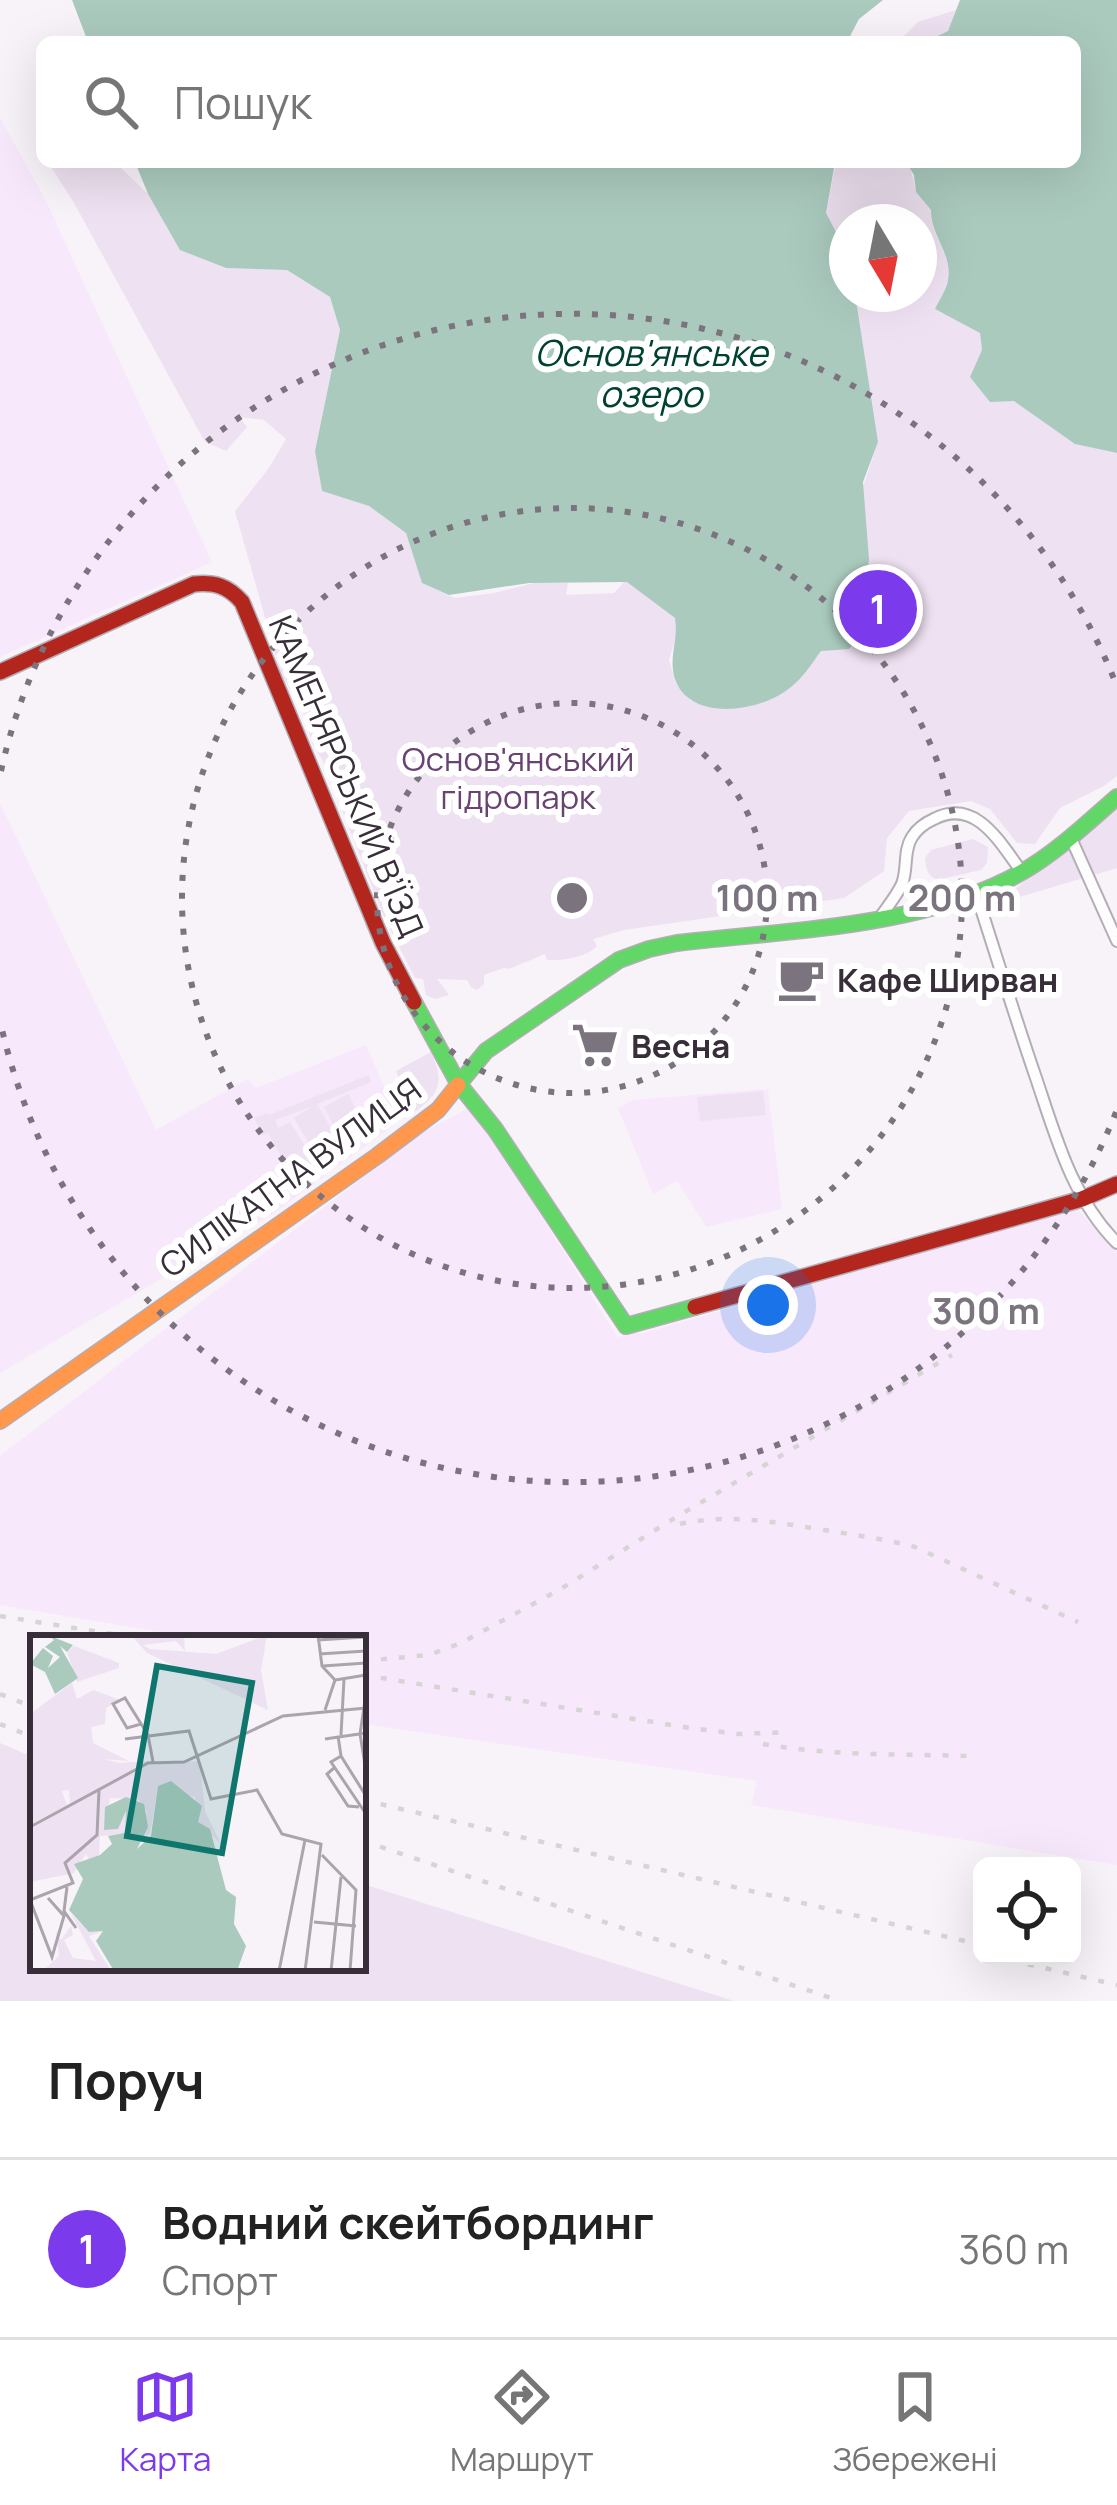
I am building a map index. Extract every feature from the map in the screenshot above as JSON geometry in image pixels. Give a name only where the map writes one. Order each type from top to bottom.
[{"type":"street","name":"КАМЕНЯРСЬКИЙ В’ЇЗД","points":[[0,672],[194,584],[215,581],[230,587],[242,602],[383,943],[458,1083]]},
{"type":"street","name":"СИЛІКАТНА ВУЛИЦЯ","points":[[0,1421],[438,1110],[486,1051],[619,960],[677,943],[881,916],[976,893],[1022,872],[1117,797]]},
{"type":"street","points":[[881,916],[903,882],[913,834],[942,815],[976,817],[1022,872]]},
{"type":"street","points":[[1070,836],[1117,941]]},
{"type":"street","points":[[976,893],[1055,1134],[1082,1199],[1117,1243]]},
{"type":"street","points":[[458,1083],[495,1130],[626,1326],[1082,1199],[1117,1184]]},
{"type":"shaded area","points":[[0,118],[46,201],[212,562],[0,657]]},
{"type":"shaded area","points":[[0,803],[156,1130],[248,1079],[256,1088],[366,1045],[399,1121],[274,1213],[0,1373]]},
{"type":"shaded area","points":[[768,1089],[782,1209],[706,1227],[677,1181],[653,1194],[618,1108],[633,1100]]},
{"type":"shaded area","points":[[472,1106],[618,1338],[630,1330],[640,1334],[1076,1208],[1117,1252],[1117,1865],[751,1805],[757,1781],[366,1724],[366,1635],[178,1635],[0,1605],[0,1456],[417,1136]]},
{"type":"green space","points":[[956,10],[948,31],[938,36],[904,36],[918,22]]},
{"type":"green space","name":"Основ'янський гідропарк","points":[[52,168],[121,168],[148,194],[181,250],[226,268],[287,270],[330,297],[340,330],[315,451],[322,491],[369,506],[406,533],[422,583],[455,598],[534,583],[568,583],[566,595],[614,593],[626,580],[675,618],[678,630],[669,660],[676,684],[691,701],[861,634],[863,487],[878,442],[848,312],[937,310],[980,332],[982,350],[1075,444],[1117,453],[1117,776],[1060,808],[1035,844],[1017,843],[990,809],[971,801],[909,811],[887,838],[884,871],[844,898],[624,930],[593,939],[597,946],[581,956],[547,960],[545,954],[484,975],[484,984],[477,990],[467,980],[437,979],[449,995],[435,999],[426,995],[423,979],[415,978],[384,917],[303,712],[281,674],[235,511],[286,439],[264,420],[239,417],[247,427],[226,451],[205,442]]},
{"type":"green space","name":"Основ'янський гідропарк","points":[[835,168],[910,168],[916,192],[926,204],[829,204],[829,226],[826,213]]},
{"type":"green space","name":"Основ'янський гідропарк","points":[[937,236],[949,270],[937,305]]},
{"type":"green space","points":[[1117,807],[1117,868],[996,904]]},
{"type":"green space","points":[[973,839],[988,847],[987,863],[981,870],[937,880],[929,874],[925,858],[931,850]]},
{"type":"green space","points":[[431,1052],[437,1087],[413,1113],[396,1071]]},
{"type":"green space","points":[[369,1075],[371,1082],[317,1104],[345,1152],[322,1166],[294,1118],[313,1106],[275,1120],[278,1128],[290,1122],[319,1169],[296,1183],[268,1133],[262,1135],[254,1118]]},
{"type":"green space","points":[[763,1091],[766,1115],[700,1121],[697,1097]]},
{"type":"green space","points":[[348,1094],[370,1135],[345,1148],[324,1107]]},
{"type":"green space","points":[[0,1743],[30,1756],[30,1971],[366,1971],[366,1885],[734,2001],[0,2001]]},
{"type":"water","points":[[72,0],[883,0],[859,19],[850,36],[86,36]]},
{"type":"water","points":[[960,0],[1117,0],[1117,453],[1075,444],[1014,401],[990,402],[970,377],[982,350],[980,333],[937,310],[949,271],[937,236],[937,204],[926,204],[916,192],[910,168],[1081,168],[1081,36],[938,36],[948,31]]},
{"type":"water","name":"Основ'янське озеро","points":[[137,168],[834,168],[826,213],[829,312],[858,312],[878,442],[863,482],[869,559],[861,634],[849,649],[821,651],[779,695],[747,707],[713,708],[685,695],[676,682],[675,618],[627,582],[529,583],[449,595],[422,583],[406,533],[369,506],[322,491],[315,451],[340,330],[330,297],[287,270],[226,268],[180,250]]},
{"type":"railway","points":[[366,1661],[429,1655],[461,1643],[559,1590],[952,1355]]},
{"type":"railway","points":[[680,1524],[714,1519],[763,1521],[915,1547],[1078,1622]]},
{"type":"railway","points":[[0,1616],[118,1635]]},
{"type":"railway","points":[[366,1675],[690,1728],[738,1734],[790,1732]]},
{"type":"railway","points":[[0,1694],[30,1706]]},
{"type":"railway","points":[[0,1724],[30,1736]]},
{"type":"railway","points":[[763,1744],[841,1753],[971,1756]]},
{"type":"railway","points":[[366,1801],[973,1943]]},
{"type":"railway","points":[[366,1842],[840,2001]]},
{"type":"railway","points":[[1031,1965],[1117,1985]]},
{"type":"traffic: fast","points":[[458,1085],[486,1051],[619,960],[677,943],[854,924],[942,905],[983,891],[1035,864],[1117,797]]},
{"type":"traffic: fast","points":[[414,1002],[458,1083],[495,1129],[626,1326],[695,1307]]},
{"type":"traffic: slow","points":[[0,1421],[377,1156],[438,1110],[458,1085]]},
{"type":"traffic: jam","points":[[0,672],[194,584],[232,592],[242,602],[383,943],[414,1002]]},
{"type":"traffic: jam","points":[[695,1307],[1082,1199],[1117,1184]]},
{"type":"place","name":"Водний скейтбординг","points":[[878,609]]},
{"type":"place","name":"Кафе Ширван","points":[[801,979]]},
{"type":"place","name":"Весна","points":[[595,1045]]}]
